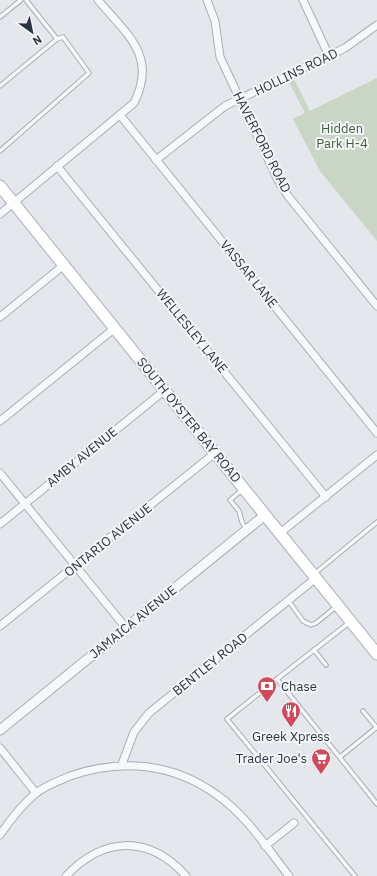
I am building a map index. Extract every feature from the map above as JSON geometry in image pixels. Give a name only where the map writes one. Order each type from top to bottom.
[{"type":"main road","name":"SOUTH OYSTER BAY ROAD","points":[[0,186],[377,654]]},
{"type":"street","points":[[0,214],[120,115],[134,102],[140,91],[144,71],[142,59],[136,46],[98,0]]},
{"type":"street","name":"HAVERFORD ROAD","points":[[207,0],[215,21],[220,57],[278,180],[288,196],[377,306]]},
{"type":"street","points":[[302,0],[329,56]]},
{"type":"street","name":"HOLLINS ROAD","points":[[156,160],[214,113],[329,56],[359,39],[377,25]]},
{"type":"street","name":"VASSAR LANE","points":[[120,115],[377,434]]},
{"type":"street","name":"WELLESLEY LANE","points":[[57,166],[326,497]]},
{"type":"street","points":[[0,317],[64,266]]},
{"type":"street","points":[[0,421],[115,328]]},
{"type":"street","name":"AMBY AVENUE","points":[[0,524],[165,390]]},
{"type":"street","name":"ONTARIO AVENUE","points":[[0,626],[215,453]]},
{"type":"street","points":[[280,533],[377,455]]},
{"type":"street","points":[[0,473],[126,628]]},
{"type":"street","name":"JAMAICA AVENUE","points":[[0,730],[265,515]]},
{"type":"street","name":"BENTLEY ROAD","points":[[122,764],[134,732],[149,713],[288,600],[315,576]]},
{"type":"street","points":[[0,748],[36,793]]},
{"type":"street","points":[[0,835],[13,816],[36,793],[62,779],[84,772],[122,764],[162,770],[198,783],[231,806],[289,876]]},
{"type":"street","points":[[265,846],[294,823]]},
{"type":"street","points":[[66,876],[80,862],[93,854],[110,847],[132,846],[146,848],[166,857],[186,876]]},
{"type":"lane","points":[[0,17],[21,0]]},
{"type":"lane","points":[[26,0],[57,39]]},
{"type":"lane","points":[[0,86],[57,39],[63,37],[89,73],[0,151]]},
{"type":"lane","points":[[244,488],[230,500],[239,511],[242,522],[247,530]]},
{"type":"lane","points":[[315,576],[377,522]]},
{"type":"lane","points":[[288,600],[303,621],[311,625],[316,623],[338,605]]},
{"type":"lane","points":[[350,621],[227,719],[355,876]]},
{"type":"lane","points":[[314,650],[326,665]]},
{"type":"lane","points":[[277,680],[377,804]]},
{"type":"lane","points":[[340,758],[377,727],[363,711]]},
{"type":"green space","name":"Hidden Park H-4","points":[[292,75],[310,111],[377,78],[377,241],[320,171],[293,119],[305,113],[287,78]]},
{"type":"place","name":"Chase","points":[[267,703]]},
{"type":"place","name":"Greek Xpress","points":[[291,728]]},
{"type":"place","name":"Trader Joe's","points":[[321,775]]}]
